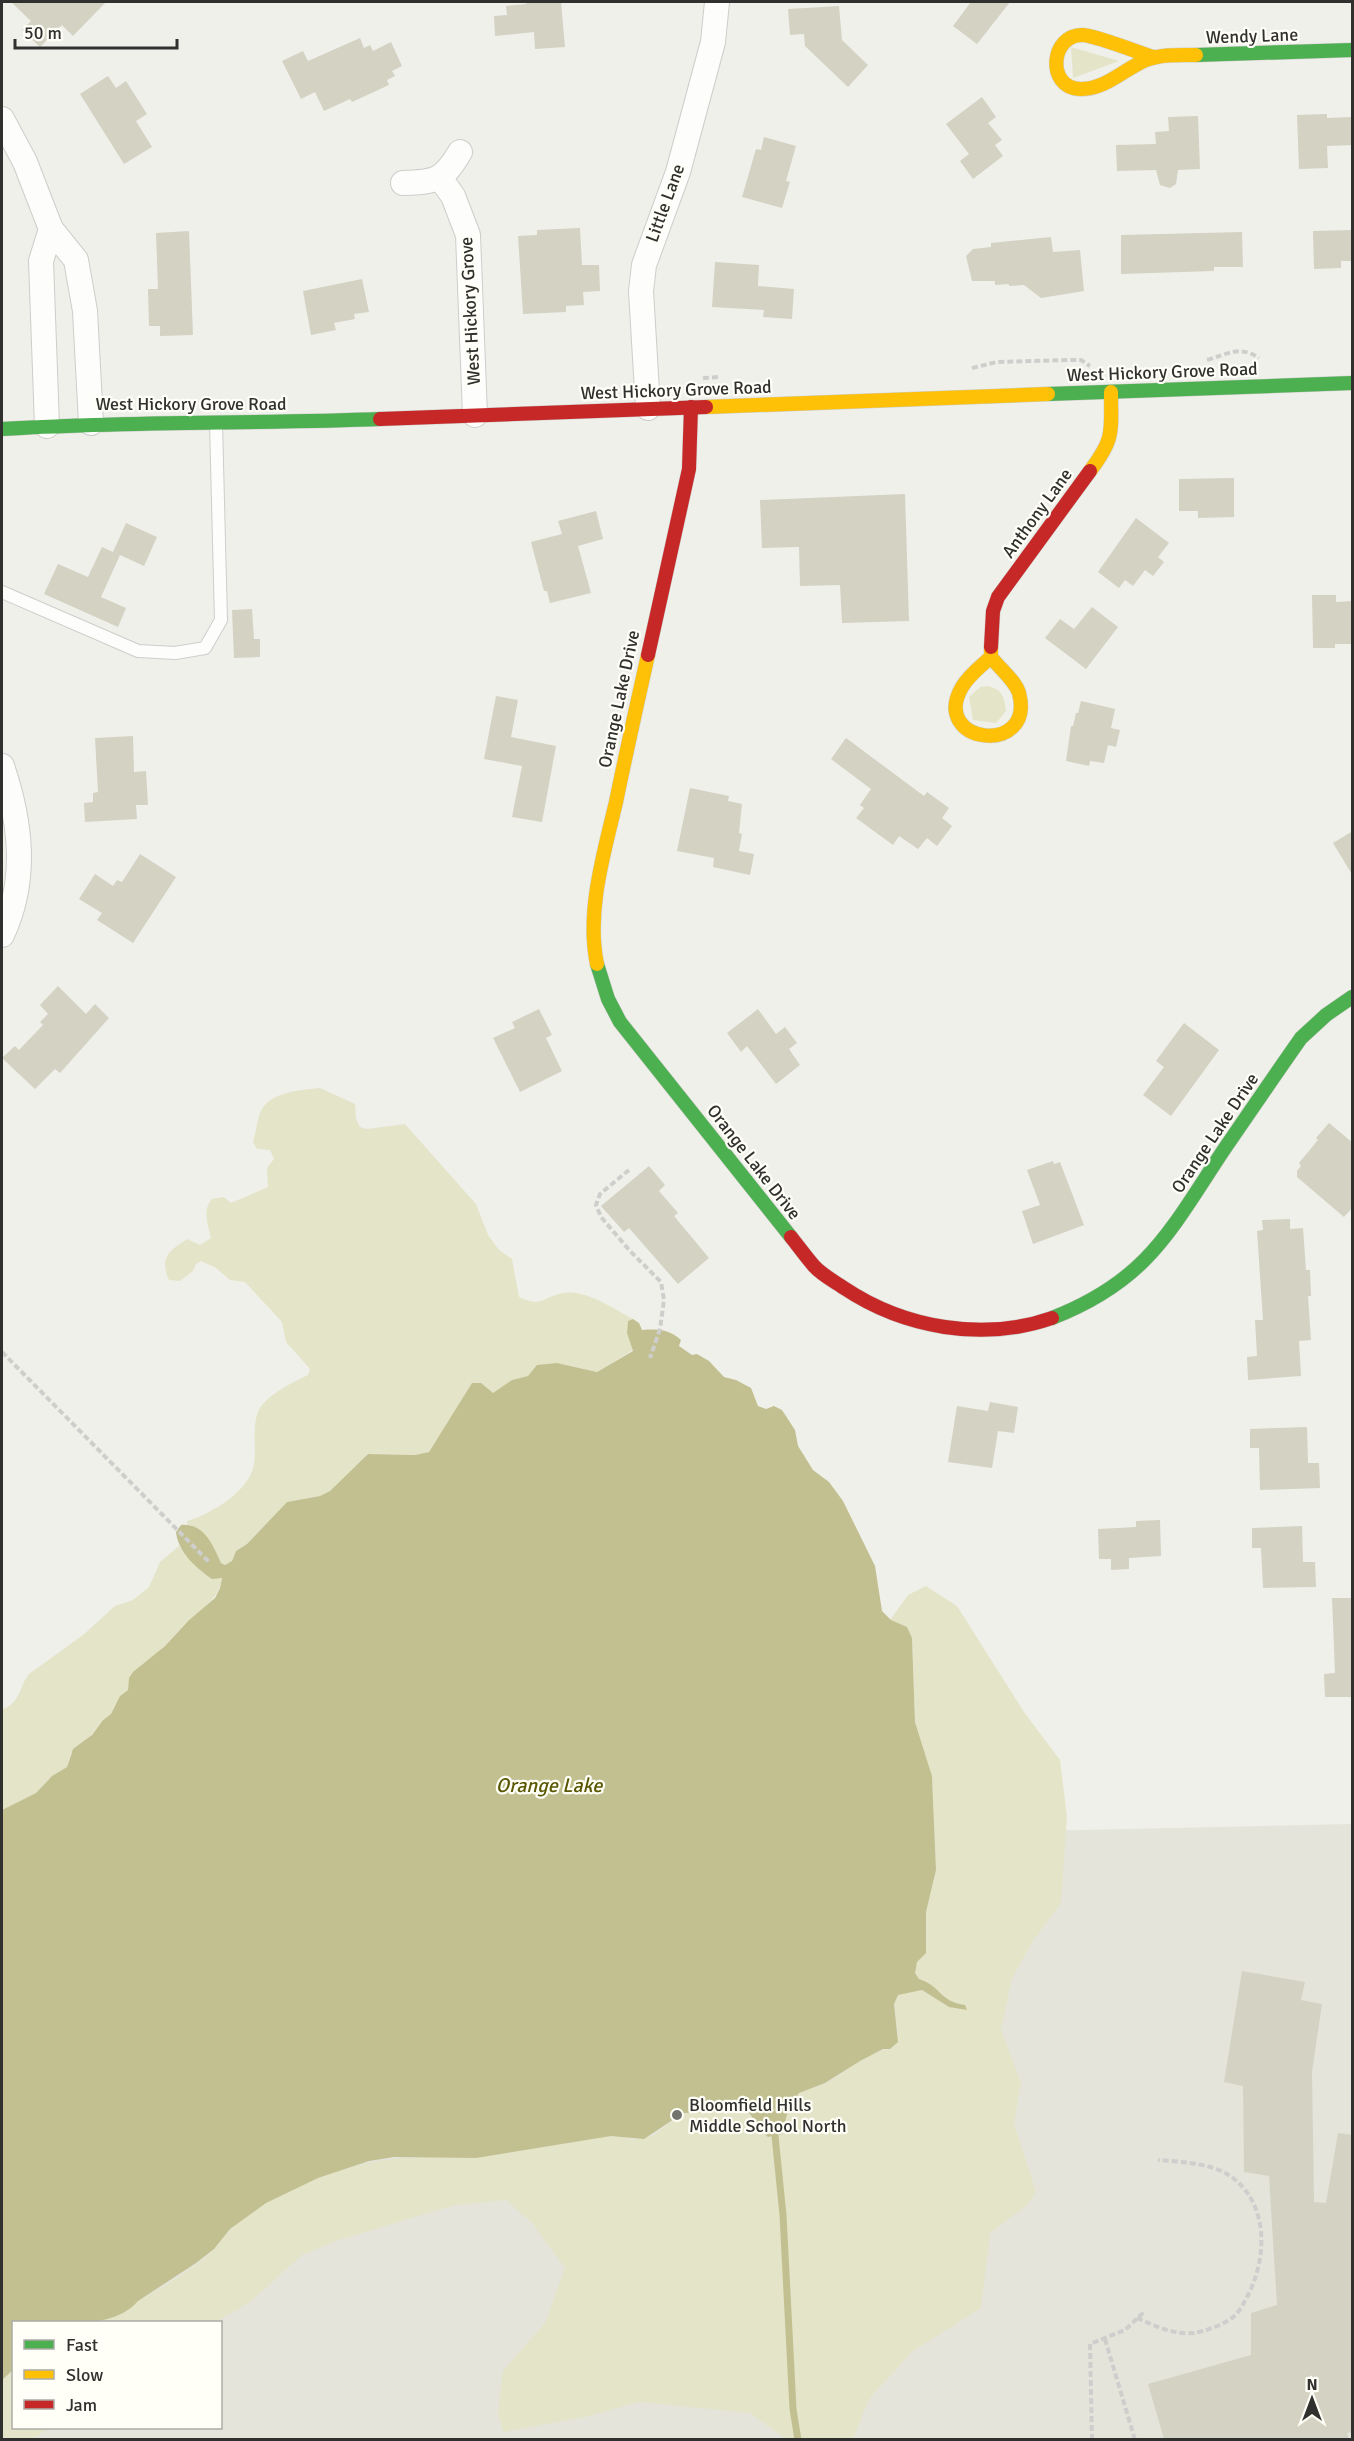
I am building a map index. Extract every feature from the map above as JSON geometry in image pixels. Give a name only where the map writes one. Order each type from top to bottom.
[{"type":"street","name":"Little Lane","points":[[648,408],[641,291],[644,265],[678,172],[713,42],[717,2]]},
{"type":"street","name":"Wendy Lane","points":[[1153,57],[1103,83],[1081,89],[1064,83],[1055,65],[1056,56],[1066,41],[1074,36],[1084,35],[1153,57],[1353,50]]},
{"type":"street","points":[[2,119],[25,162],[51,229],[76,260],[85,310],[91,423]]},
{"type":"street","points":[[403,183],[428,182],[440,178],[451,168],[460,152]]},
{"type":"street","name":"West Hickory Grove","points":[[440,178],[453,196],[468,235],[475,415]]},
{"type":"street","points":[[47,426],[41,261],[51,229]]},
{"type":"street","name":"West Hickory Grove Road","points":[[2,429],[91,423],[295,422],[1353,382]]},
{"type":"street","name":"Anthony Lane","points":[[991,657],[993,611],[998,597],[1106,451],[1111,436],[1111,392]]},
{"type":"street","name":"Orange Lake Drive","points":[[691,407],[689,469],[604,850],[595,912],[593,951],[602,986],[620,1022],[815,1267],[867,1302],[908,1320],[938,1327],[996,1330],[1044,1321],[1089,1304],[1112,1290],[1137,1269],[1163,1242],[1301,1038],[1326,1015],[1353,997]]},
{"type":"street","points":[[991,657],[1018,690],[1021,710],[1017,721],[1005,734],[984,738],[972,734],[963,726],[958,716],[956,702],[960,690],[970,677],[991,657]]},
{"type":"street","points":[[2,766],[6,797],[18,820],[20,842],[18,876],[12,906],[2,935]]},
{"type":"lane","points":[[2,592],[138,651],[175,653],[205,648],[221,621],[216,422]]},
{"type":"path","points":[[629,1170],[600,1194],[596,1205],[601,1217],[630,1251],[662,1282],[664,1300],[660,1329],[650,1358]]},
{"type":"path","points":[[2,1352],[210,1563]]},
{"type":"path","points":[[1137,2318],[1166,2331],[1194,2333],[1216,2326],[1234,2317],[1245,2303],[1260,2268],[1261,2226],[1255,2206],[1245,2189],[1232,2177],[1213,2168],[1158,2160]]},
{"type":"path","points":[[1092,2439],[1090,2344],[1125,2330],[1144,2312]]},
{"type":"path","points":[[1105,2339],[1135,2439]]},
{"type":"shaded area","name":"Bloomfield Hills Middle School North","points":[[1352,1824],[1352,2439],[2,2439],[2,1908],[370,1846]]},
{"type":"green space","points":[[1071,47],[1119,61],[1073,78]]},
{"type":"green space","points":[[987,686],[999,691],[1004,701],[1006,711],[996,723],[973,720],[969,697],[980,687]]},
{"type":"green space","points":[[320,1088],[355,1104],[356,1119],[360,1127],[367,1129],[405,1124],[476,1204],[488,1235],[499,1250],[512,1259],[519,1297],[538,1302],[563,1293],[572,1293],[600,1301],[633,1319],[628,1321],[627,1333],[633,1350],[597,1372],[557,1363],[528,1376],[512,1380],[493,1393],[481,1384],[472,1384],[429,1452],[415,1455],[368,1454],[330,1491],[320,1496],[287,1502],[247,1544],[236,1551],[232,1561],[225,1565],[221,1563],[204,1534],[187,1524],[187,1521],[218,1507],[245,1483],[254,1464],[255,1426],[258,1411],[283,1388],[308,1375],[310,1369],[286,1342],[282,1322],[245,1282],[230,1280],[216,1268],[201,1261],[180,1281],[169,1280],[165,1266],[166,1260],[175,1247],[187,1239],[200,1245],[211,1238],[206,1213],[212,1199],[224,1197],[231,1203],[268,1187],[267,1168],[274,1159],[270,1150],[257,1149],[253,1142],[260,1112],[267,1103],[288,1092]]},
{"type":"green space","points":[[179,1546],[187,1556],[222,1577],[214,1597],[135,1672],[131,1677],[128,1690],[120,1696],[111,1714],[103,1720],[85,1743],[71,1753],[67,1767],[52,1776],[36,1793],[2,1810],[2,1709],[8,1707],[16,1699],[29,1674],[83,1635],[115,1606],[133,1600],[149,1587],[160,1562]]},
{"type":"green space","points":[[926,1586],[957,1606],[1024,1712],[1060,1760],[1067,1816],[1061,1903],[1035,1938],[1012,1978],[1001,2030],[1021,2082],[1014,2124],[1036,2192],[1026,2206],[990,2233],[981,2308],[913,2351],[869,2399],[853,2439],[786,2439],[750,2413],[639,2402],[585,2417],[503,2432],[498,2410],[503,2371],[545,2323],[565,2268],[532,2223],[506,2200],[452,2206],[339,2240],[302,2255],[249,2303],[217,2321],[95,2321],[117,2316],[128,2310],[138,2301],[197,2264],[214,2249],[231,2227],[250,2213],[294,2188],[319,2178],[345,2169],[395,2159],[611,2136],[623,2136],[633,2140],[652,2136],[683,2113],[747,2111],[768,2137],[782,2133],[789,2106],[800,2093],[832,2080],[873,2054],[891,2049],[898,2034],[894,2003],[898,1994],[922,1990],[949,2007],[965,2005],[950,2001],[932,1986],[919,1979],[915,1973],[915,1967],[927,1940],[926,1912],[936,1870],[932,1776],[915,1722],[912,1638],[907,1627],[890,1620],[908,1595]]},
{"type":"green space","points":[[12,2371],[12,2429],[46,2429],[34,2439],[2,2439],[2,2380]]},
{"type":"water","name":"Orange Lake","points":[[633,1319],[639,1323],[642,1330],[658,1330],[672,1334],[681,1340],[679,1346],[692,1355],[697,1354],[709,1361],[724,1377],[751,1388],[758,1406],[766,1409],[774,1406],[782,1410],[795,1430],[798,1446],[813,1470],[829,1482],[843,1501],[875,1566],[882,1611],[891,1620],[907,1627],[912,1638],[915,1722],[932,1776],[936,1870],[926,1912],[926,1953],[917,1962],[915,1973],[919,1979],[932,1986],[950,2001],[965,2005],[967,2010],[949,2007],[922,1990],[898,1995],[894,2004],[898,2042],[890,2049],[883,2049],[860,2061],[825,2083],[799,2093],[789,2107],[782,2134],[768,2137],[747,2111],[683,2113],[644,2139],[611,2136],[476,2158],[394,2157],[369,2161],[318,2178],[266,2203],[230,2229],[214,2249],[196,2263],[138,2301],[127,2311],[97,2321],[12,2321],[12,2371],[2,2380],[2,1810],[36,1793],[52,1776],[67,1767],[73,1749],[92,1735],[103,1720],[111,1714],[120,1696],[128,1690],[129,1678],[133,1672],[165,1646],[188,1621],[215,1598],[222,1578],[212,1579],[184,1553],[176,1532],[181,1525],[189,1525],[202,1531],[221,1563],[225,1565],[232,1561],[236,1551],[247,1544],[287,1502],[320,1496],[330,1491],[368,1454],[415,1455],[429,1452],[472,1383],[481,1383],[493,1393],[512,1380],[528,1376],[537,1365],[557,1363],[597,1372],[633,1351],[627,1333],[628,1321]]},
{"type":"building","points":[[11,2],[106,2],[73,36],[62,25],[40,47],[22,30],[31,21]]},
{"type":"building","points":[[527,2],[561,2],[565,47],[535,49],[534,32],[495,36],[494,16],[507,15],[506,6]]},
{"type":"building","points":[[971,2],[1010,2],[977,44],[953,26]]},
{"type":"building","points":[[839,6],[842,40],[868,65],[848,87],[805,46],[804,34],[790,35],[788,9]]},
{"type":"building","points":[[360,38],[364,48],[370,45],[373,51],[391,42],[402,66],[392,71],[395,76],[387,80],[389,85],[352,102],[350,99],[324,111],[315,92],[301,99],[282,61],[303,51],[308,61]]},
{"type":"building","points":[[108,76],[116,88],[126,81],[147,114],[136,121],[152,147],[124,164],[80,94]]},
{"type":"building","points":[[982,97],[996,117],[988,123],[1002,140],[995,145],[1003,156],[973,179],[960,161],[969,154],[946,124]]},
{"type":"building","points":[[1327,114],[1327,118],[1353,117],[1353,145],[1327,146],[1328,168],[1299,169],[1297,115]]},
{"type":"building","points":[[1198,116],[1200,169],[1178,170],[1176,184],[1170,188],[1160,185],[1156,170],[1117,171],[1116,145],[1156,144],[1155,132],[1169,131],[1168,117]]},
{"type":"building","points":[[764,137],[796,146],[786,181],[790,182],[782,208],[742,197],[756,149],[761,150]]},
{"type":"building","points":[[580,228],[582,265],[599,265],[600,291],[583,292],[584,305],[566,306],[566,312],[523,314],[518,236],[537,235],[537,230]]},
{"type":"building","points":[[1353,230],[1353,261],[1341,261],[1341,268],[1314,269],[1313,231]]},
{"type":"building","points":[[189,231],[193,335],[160,336],[160,326],[149,326],[148,289],[158,289],[156,233]]},
{"type":"building","points":[[1242,232],[1243,267],[1214,267],[1214,271],[1121,274],[1121,235]]},
{"type":"building","points":[[1051,237],[1053,252],[1080,250],[1084,291],[1041,298],[1024,285],[995,285],[995,281],[972,281],[966,256],[973,249],[991,247],[991,243]]},
{"type":"building","points":[[715,262],[759,265],[758,286],[794,289],[792,319],[763,317],[764,310],[712,307]]},
{"type":"building","points":[[362,279],[369,312],[354,314],[355,319],[334,323],[336,330],[311,335],[303,291]]},
{"type":"building","points":[[1234,478],[1234,517],[1198,518],[1198,511],[1179,511],[1179,479]]},
{"type":"building","points":[[905,494],[909,621],[842,623],[840,585],[800,586],[799,547],[762,548],[760,500]]},
{"type":"building","points":[[596,511],[603,539],[578,546],[591,593],[550,603],[547,591],[544,591],[531,542],[562,534],[558,521]]},
{"type":"building","points":[[1136,518],[1169,543],[1158,557],[1164,562],[1153,576],[1145,570],[1133,586],[1125,580],[1119,588],[1098,572]]},
{"type":"building","points":[[126,523],[157,537],[144,566],[120,555],[101,597],[126,608],[118,627],[44,594],[58,564],[88,577],[102,547],[113,552]]},
{"type":"building","points":[[1312,595],[1336,595],[1336,602],[1353,601],[1353,644],[1335,644],[1335,648],[1313,648]]},
{"type":"building","points":[[1092,607],[1118,627],[1086,669],[1045,638],[1060,619],[1074,629]]},
{"type":"building","points":[[252,609],[254,639],[260,639],[260,657],[234,658],[232,610]]},
{"type":"building","points":[[496,696],[518,700],[511,737],[556,746],[542,822],[512,817],[522,766],[484,759]]},
{"type":"building","points":[[1081,701],[1115,709],[1111,728],[1120,730],[1116,747],[1108,745],[1104,763],[1090,761],[1089,766],[1066,761],[1071,726],[1073,726]]},
{"type":"building","points":[[133,736],[134,772],[146,771],[148,805],[136,805],[137,819],[85,822],[84,803],[93,802],[93,793],[98,792],[95,738]]},
{"type":"building","points":[[846,738],[924,796],[927,792],[949,808],[942,818],[952,826],[937,846],[927,838],[918,849],[899,836],[893,845],[856,818],[864,808],[860,805],[871,789],[831,759]]},
{"type":"building","points":[[690,788],[729,796],[728,801],[742,804],[739,833],[742,834],[739,851],[754,854],[750,875],[713,867],[714,858],[677,851]]},
{"type":"building","points":[[1353,831],[1353,876],[1333,843]]},
{"type":"building","points":[[140,854],[176,877],[133,943],[97,920],[102,913],[79,899],[95,874],[113,886],[117,880],[122,882]]},
{"type":"building","points":[[58,986],[86,1014],[95,1004],[109,1018],[60,1073],[55,1069],[35,1089],[2,1058],[15,1046],[19,1050],[43,1025],[40,1022],[48,1014],[40,1005]]},
{"type":"building","points":[[539,1009],[552,1035],[546,1038],[562,1071],[520,1092],[493,1038],[515,1028],[512,1022]]},
{"type":"building","points":[[758,1009],[776,1034],[785,1027],[797,1043],[789,1049],[800,1065],[776,1084],[747,1046],[741,1052],[727,1033]]},
{"type":"building","points":[[1184,1023],[1219,1050],[1171,1116],[1143,1095],[1164,1067],[1156,1061]]},
{"type":"building","points":[[1329,1123],[1353,1143],[1353,1207],[1344,1217],[1297,1177],[1297,1171],[1301,1166],[1299,1163]]},
{"type":"building","points":[[1053,1161],[1054,1164],[1060,1162],[1084,1225],[1033,1244],[1022,1211],[1040,1205],[1027,1170]]},
{"type":"building","points":[[649,1166],[665,1185],[659,1191],[678,1213],[674,1216],[709,1258],[678,1284],[629,1228],[624,1232],[601,1206]]},
{"type":"building","points":[[1290,1219],[1290,1229],[1303,1228],[1306,1270],[1310,1270],[1311,1296],[1308,1296],[1311,1340],[1299,1341],[1301,1376],[1248,1380],[1247,1357],[1257,1356],[1255,1320],[1263,1320],[1257,1231],[1263,1230],[1262,1220]]},
{"type":"building","points":[[990,1402],[1018,1407],[1014,1433],[998,1431],[992,1468],[948,1462],[957,1406],[988,1411]]},
{"type":"building","points":[[1307,1427],[1308,1463],[1319,1463],[1320,1488],[1260,1490],[1259,1448],[1250,1448],[1250,1429]]},
{"type":"building","points":[[1160,1520],[1161,1556],[1129,1558],[1129,1569],[1111,1570],[1111,1559],[1099,1559],[1098,1529],[1136,1527],[1136,1521]]},
{"type":"building","points":[[1302,1526],[1303,1562],[1315,1562],[1316,1587],[1263,1588],[1261,1548],[1252,1548],[1252,1528]]},
{"type":"building","points":[[1332,1598],[1353,1598],[1351,1697],[1325,1697],[1324,1674],[1335,1673]]},
{"type":"building","points":[[1242,1971],[1305,1982],[1301,2000],[1322,2004],[1312,2072],[1314,2202],[1326,2203],[1338,2133],[1353,2135],[1353,2432],[1347,2433],[1349,2439],[1164,2439],[1148,2384],[1251,2355],[1251,2313],[1277,2305],[1269,2176],[1244,2172],[1243,2086],[1224,2082]]},
{"type":"waterway","points":[[775,2136],[783,2215],[793,2409],[798,2440]]},
{"type":"traffic: fast","points":[[1196,55],[1352,50]]},
{"type":"traffic: fast","points":[[1048,394],[1352,383]]},
{"type":"traffic: fast","points":[[2,429],[380,419]]},
{"type":"traffic: fast","points":[[597,964],[608,999],[620,1022],[791,1237]]},
{"type":"traffic: fast","points":[[1052,1318],[1111,1288],[1153,1251],[1187,1206],[1301,1038],[1326,1015],[1352,997]]},
{"type":"traffic: slow","points":[[1153,57],[1083,35],[1072,37],[1064,43],[1056,61],[1061,80],[1069,86],[1080,89],[1106,83],[1152,58],[1196,55]]},
{"type":"traffic: slow","points":[[1090,471],[1108,442],[1111,392]]},
{"type":"traffic: slow","points":[[706,407],[1048,394]]},
{"type":"traffic: slow","points":[[991,647],[991,657],[962,687],[956,706],[959,721],[970,731],[984,735],[1000,734],[1013,727],[1020,713],[1017,688],[991,657]]},
{"type":"traffic: slow","points":[[597,964],[594,924],[598,883],[648,655]]},
{"type":"traffic: jam","points":[[648,655],[689,469],[691,407]]},
{"type":"traffic: jam","points":[[380,419],[706,407]]},
{"type":"traffic: jam","points":[[991,647],[993,611],[998,597],[1090,471]]},
{"type":"traffic: jam","points":[[791,1237],[814,1266],[828,1278],[867,1302],[892,1313],[945,1327],[972,1330],[1026,1325],[1052,1318]]},
{"type":"place","name":"Bloomfield Hills Middle School North","points":[[677,2115]]}]
